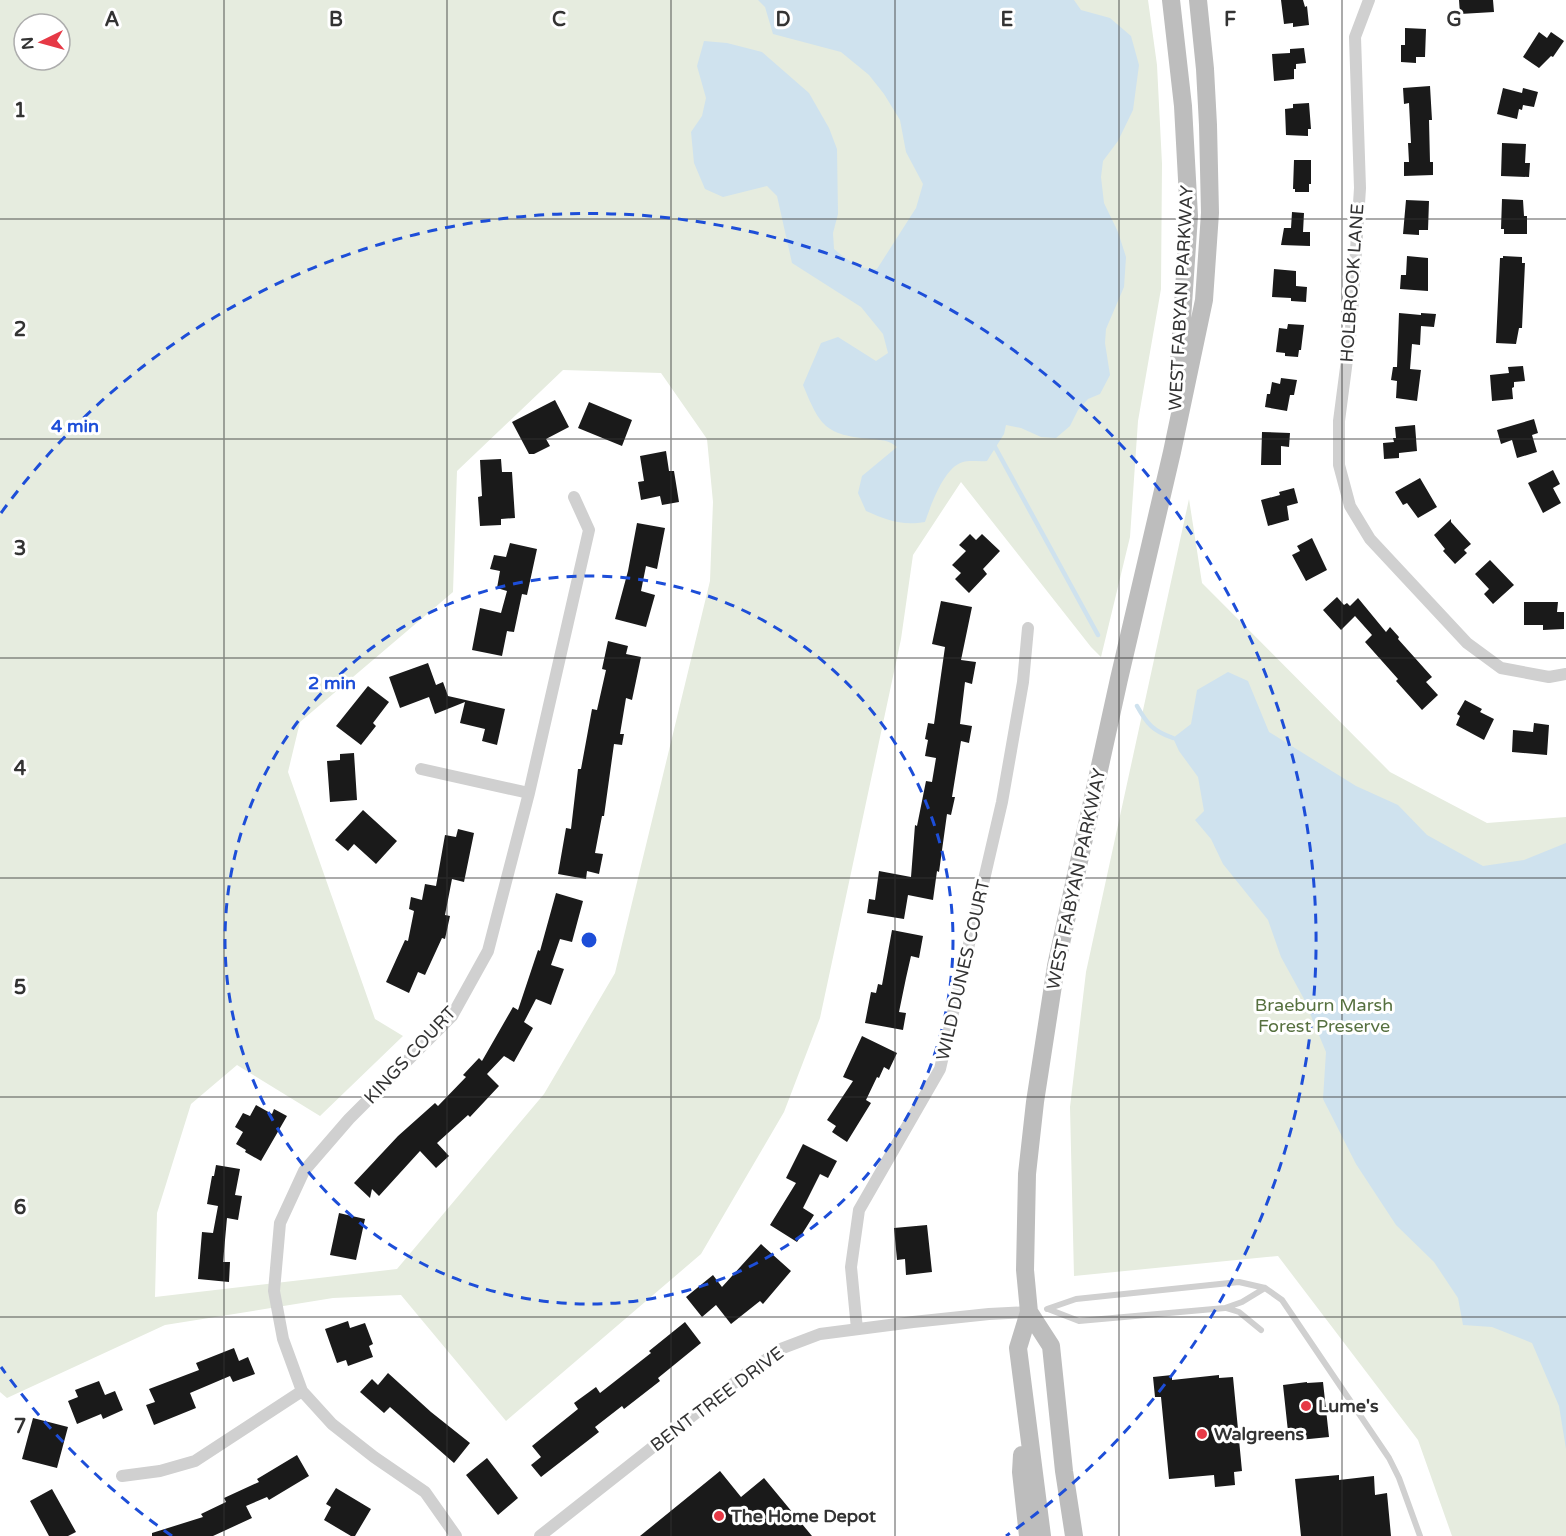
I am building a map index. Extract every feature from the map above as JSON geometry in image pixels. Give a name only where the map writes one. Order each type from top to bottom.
[{"type":"main road","name":"WEST FABYAN PARKWAY","points":[[1171,0],[1183,106],[1188,216],[1172,452]]},
{"type":"main road","name":"WEST FABYAN PARKWAY","points":[[1042,1536],[1018,1348],[1029,1312],[1025,1270],[1027,1174],[1035,1102],[1056,966],[1204,300],[1209,224],[1208,125],[1198,0]]},
{"type":"main road","name":"WEST FABYAN PARKWAY","points":[[1029,1312],[1051,1346],[1064,1471],[1074,1536]]},
{"type":"main road","points":[[1026,1417],[1021,1472],[1028,1536]]},
{"type":"street","name":"HOLBROOK LANE","points":[[1369,0],[1355,36],[1360,188],[1351,329],[1339,421],[1339,465],[1350,506],[1370,539],[1384,556],[1467,643],[1501,668],[1549,677],[1566,674]]},
{"type":"street","name":"KINGS COURT","points":[[456,1536],[425,1492],[374,1457],[333,1424],[302,1391],[283,1339],[274,1291],[280,1223],[304,1170],[349,1119],[452,1016],[488,951],[529,793],[588,530],[574,497]]},
{"type":"street","name":"WILD DUNES COURT","points":[[857,1329],[851,1267],[859,1210],[940,1069],[1002,802],[1023,682],[1028,628]]},
{"type":"street","points":[[421,769],[529,793]]},
{"type":"street","name":"BENT TREE DRIVE","points":[[540,1536],[748,1372],[783,1348],[820,1334],[989,1314],[1029,1312]]},
{"type":"street","points":[[122,1476],[160,1471],[195,1461],[302,1391]]},
{"type":"lane","points":[[1265,1288],[1242,1302],[1225,1308],[1079,1321],[1047,1309],[1076,1299],[1227,1283],[1239,1282],[1265,1288],[1282,1300],[1389,1458],[1420,1536]]},
{"type":"lane","points":[[1225,1308],[1239,1311],[1261,1330]]},
{"type":"green space","points":[[0,0],[1148,0],[1157,65],[1162,164],[1161,289],[1138,421],[1130,537],[1101,657],[961,482],[913,555],[901,639],[820,1018],[784,1112],[701,1254],[506,1421],[401,1295],[333,1298],[165,1325],[7,1398],[0,1392]],"holes":[[[563,370],[661,373],[707,439],[713,502],[710,581],[615,973],[544,1094],[397,1269],[155,1297],[157,1213],[191,1104],[237,1065],[320,1116],[403,1036],[375,1019],[288,772],[300,722],[453,592],[457,471]]]},
{"type":"green space","name":"Braeburn Marsh Forest Preserve","points":[[1189,499],[1202,583],[1390,772],[1487,823],[1566,817],[1566,1536],[1452,1536],[1418,1440],[1278,1256],[1074,1276],[1070,1107],[1086,972]]},
{"type":"water","points":[[758,0],[1074,0],[1081,10],[1110,18],[1131,36],[1139,65],[1133,110],[1118,141],[1103,161],[1101,177],[1104,203],[1118,232],[1126,257],[1124,287],[1106,329],[1105,343],[1110,375],[1100,394],[1088,399],[1078,410],[1070,426],[1056,438],[1041,437],[1021,428],[1006,425],[1004,434],[987,461],[963,462],[950,471],[939,488],[925,522],[894,521],[866,511],[858,493],[862,476],[897,447],[885,441],[843,435],[826,426],[814,410],[803,385],[821,343],[838,337],[876,361],[888,353],[883,334],[861,307],[792,263],[777,196],[767,186],[723,197],[705,189],[694,163],[691,132],[702,116],[706,98],[697,66],[704,41],[727,43],[762,52],[809,93],[829,128],[837,149],[838,214],[833,233],[834,249],[859,266],[877,269],[916,208],[923,184],[906,152],[900,120],[884,94],[869,75],[841,52],[773,34],[765,7]]},
{"type":"water","points":[[1228,672],[1248,681],[1269,732],[1356,786],[1398,805],[1427,835],[1483,866],[1524,860],[1566,843],[1566,1449],[1559,1406],[1532,1343],[1492,1327],[1463,1325],[1458,1298],[1434,1262],[1396,1225],[1356,1164],[1323,1099],[1326,1052],[1304,999],[1281,957],[1268,920],[1223,864],[1211,839],[1195,820],[1204,811],[1198,777],[1179,751],[1173,738],[1191,724],[1197,690]]},
{"type":"building","points":[[1281,0],[1303,0],[1305,7],[1307,6],[1309,25],[1293,27],[1293,23],[1284,24]]},
{"type":"building","points":[[1459,0],[1493,0],[1494,12],[1460,14]]},
{"type":"building","points":[[1405,28],[1426,29],[1425,57],[1416,57],[1416,63],[1401,62],[1401,45],[1405,45]]},
{"type":"building","points":[[1539,32],[1547,38],[1551,32],[1564,41],[1553,57],[1551,56],[1539,68],[1523,57]]},
{"type":"building","points":[[1304,48],[1306,63],[1296,64],[1294,79],[1274,81],[1272,54],[1290,53],[1290,49]]},
{"type":"building","points":[[1430,86],[1432,120],[1429,120],[1430,162],[1433,162],[1433,175],[1404,176],[1404,162],[1409,162],[1408,143],[1411,143],[1409,103],[1404,104],[1403,88]]},
{"type":"building","points":[[1503,88],[1522,93],[1523,88],[1538,92],[1534,107],[1523,105],[1522,110],[1519,109],[1517,119],[1497,114]]},
{"type":"building","points":[[1309,103],[1311,129],[1308,129],[1308,136],[1286,135],[1285,109],[1293,108],[1293,104]]},
{"type":"building","points":[[1502,143],[1526,144],[1525,163],[1530,163],[1529,177],[1501,176]]},
{"type":"building","points":[[1294,160],[1311,160],[1309,192],[1295,192],[1293,189]]},
{"type":"building","points":[[1502,199],[1523,200],[1524,216],[1527,216],[1527,234],[1504,234],[1504,229],[1501,229]]},
{"type":"building","points":[[1406,200],[1429,201],[1428,230],[1419,230],[1419,235],[1403,234]]},
{"type":"building","points":[[1292,212],[1304,213],[1303,232],[1310,232],[1310,246],[1281,245],[1284,228],[1291,228]]},
{"type":"building","points":[[1407,256],[1428,258],[1428,291],[1400,289],[1401,275],[1406,275]]},
{"type":"building","points":[[1503,256],[1522,257],[1522,263],[1525,263],[1522,328],[1519,328],[1516,344],[1496,343],[1500,258]]},
{"type":"building","points":[[1274,269],[1296,271],[1296,286],[1307,287],[1306,302],[1272,297]]},
{"type":"building","points":[[1399,313],[1436,314],[1434,327],[1421,326],[1420,345],[1412,344],[1410,369],[1421,370],[1417,401],[1396,398],[1397,381],[1391,380],[1393,367],[1397,367]]},
{"type":"building","points":[[1288,324],[1304,325],[1298,357],[1285,356],[1285,353],[1276,352],[1279,328],[1287,329]]},
{"type":"building","points":[[1523,366],[1525,381],[1514,382],[1513,399],[1492,401],[1490,375],[1509,373],[1508,367]]},
{"type":"building","points":[[1281,378],[1297,380],[1294,395],[1290,395],[1287,411],[1265,407],[1272,382],[1280,384]]},
{"type":"building","points":[[555,400],[569,427],[546,439],[550,446],[529,454],[512,422]]},
{"type":"building","points":[[589,402],[632,420],[622,446],[578,428]]},
{"type":"building","points":[[1534,419],[1538,433],[1532,435],[1537,452],[1517,458],[1512,440],[1501,444],[1497,430]]},
{"type":"building","points":[[1415,425],[1417,451],[1399,453],[1399,458],[1384,459],[1383,443],[1394,442],[1395,427]]},
{"type":"building","points":[[1262,432],[1290,433],[1289,447],[1281,446],[1281,465],[1261,465]]},
{"type":"building","points":[[666,451],[669,471],[674,471],[679,502],[662,505],[660,496],[641,500],[638,482],[644,481],[640,456]]},
{"type":"building","points":[[501,459],[502,472],[512,472],[515,518],[501,519],[501,525],[480,526],[478,497],[482,496],[480,460]]},
{"type":"building","points":[[1553,470],[1560,484],[1553,488],[1561,503],[1543,513],[1528,483]]},
{"type":"building","points":[[1420,478],[1437,507],[1418,518],[1407,503],[1403,505],[1395,492]]},
{"type":"building","points":[[1294,488],[1298,503],[1287,506],[1289,520],[1268,526],[1261,500]]},
{"type":"building","points":[[1451,519],[1451,522],[1471,544],[1464,550],[1467,553],[1455,564],[1443,551],[1445,549],[1434,535]]},
{"type":"building","points":[[637,523],[665,528],[657,569],[646,566],[641,591],[655,595],[646,627],[615,619],[628,571]]},
{"type":"building","points":[[970,534],[976,540],[982,534],[1000,551],[983,569],[987,574],[969,593],[955,579],[961,573],[952,565],[966,551],[959,545]]},
{"type":"building","points":[[1312,538],[1327,570],[1306,581],[1292,555],[1300,551],[1297,546]]},
{"type":"building","points":[[510,543],[537,549],[527,595],[522,594],[514,632],[507,631],[502,656],[472,650],[480,608],[501,613],[507,591],[497,588],[500,571],[490,569],[494,555],[506,557]]},
{"type":"building","points":[[1490,560],[1514,585],[1493,604],[1484,594],[1489,589],[1475,574]]},
{"type":"building","points":[[1337,597],[1344,605],[1347,603],[1350,606],[1358,598],[1386,632],[1390,627],[1432,677],[1426,682],[1438,695],[1422,710],[1365,642],[1372,635],[1355,616],[1341,630],[1323,610]]},
{"type":"building","points":[[941,601],[972,607],[961,660],[976,662],[972,684],[965,682],[960,724],[972,726],[969,743],[961,741],[952,797],[955,797],[951,815],[947,814],[933,900],[908,895],[904,919],[867,913],[869,899],[875,900],[879,871],[911,877],[915,825],[917,826],[926,781],[932,782],[936,758],[925,756],[928,740],[925,739],[928,723],[934,724],[945,647],[932,644]]},
{"type":"building","points":[[1524,602],[1558,602],[1557,612],[1564,612],[1564,629],[1543,630],[1543,625],[1524,625]]},
{"type":"building","points":[[608,641],[628,646],[626,654],[641,657],[632,700],[626,698],[620,734],[624,734],[622,745],[614,744],[604,816],[602,816],[595,853],[603,854],[599,874],[587,871],[586,879],[558,874],[566,828],[571,829],[578,769],[581,769],[592,709],[597,710],[606,670],[602,669]]},
{"type":"building","points":[[428,663],[436,685],[443,682],[448,696],[505,709],[497,745],[482,741],[485,729],[460,723],[465,702],[435,714],[429,697],[400,708],[389,677]]},
{"type":"building","points":[[368,686],[389,702],[373,723],[376,726],[361,745],[336,726]]},
{"type":"building","points":[[1465,700],[1482,709],[1480,712],[1494,719],[1484,740],[1456,725],[1460,716],[1457,714]]},
{"type":"building","points":[[1534,723],[1549,725],[1547,755],[1512,752],[1513,730],[1533,732]]},
{"type":"building","points":[[354,753],[357,800],[330,802],[327,761],[340,760],[340,754]]},
{"type":"building","points":[[363,810],[397,841],[376,864],[354,844],[348,851],[335,840]]},
{"type":"building","points":[[458,829],[474,833],[464,882],[452,879],[445,915],[450,916],[445,939],[442,938],[425,975],[418,972],[409,993],[386,982],[405,940],[408,941],[414,911],[409,909],[411,897],[422,900],[425,884],[436,886],[445,835],[456,837]]},
{"type":"building","points":[[556,893],[583,901],[572,942],[560,939],[551,965],[564,969],[551,1005],[536,999],[524,1022],[533,1028],[514,1062],[504,1056],[487,1074],[499,1086],[470,1117],[468,1115],[437,1143],[449,1156],[436,1168],[420,1151],[379,1196],[372,1189],[370,1198],[354,1183],[398,1136],[435,1103],[438,1106],[466,1077],[463,1075],[479,1058],[482,1061],[513,1007],[518,1010],[538,950],[540,951]]},
{"type":"building","points":[[892,930],[923,936],[919,958],[911,956],[906,978],[899,1012],[906,1013],[903,1030],[865,1023],[871,992],[876,993],[878,984],[882,985]]},
{"type":"building","points":[[862,1036],[897,1053],[889,1070],[884,1067],[879,1078],[877,1077],[866,1100],[871,1103],[847,1142],[832,1132],[836,1126],[827,1120],[853,1081],[843,1077]]},
{"type":"building","points":[[256,1105],[272,1114],[274,1109],[287,1116],[261,1161],[236,1144],[243,1132],[235,1127],[243,1113],[250,1116]]},
{"type":"building","points":[[803,1144],[837,1161],[828,1178],[820,1174],[803,1208],[814,1215],[797,1242],[770,1225],[796,1183],[786,1178]]},
{"type":"building","points":[[216,1165],[240,1169],[235,1195],[242,1196],[238,1220],[227,1218],[223,1262],[230,1262],[229,1282],[198,1279],[202,1232],[213,1233],[218,1206],[207,1204]]},
{"type":"building","points":[[339,1213],[365,1219],[356,1260],[330,1255]]},
{"type":"building","points":[[927,1225],[932,1272],[906,1275],[905,1259],[897,1260],[894,1228]]},
{"type":"building","points":[[761,1244],[791,1271],[763,1304],[760,1301],[731,1324],[716,1305],[702,1317],[686,1297],[713,1275],[722,1287]]},
{"type":"building","points":[[348,1321],[350,1328],[365,1323],[373,1344],[369,1346],[373,1357],[348,1366],[346,1360],[337,1363],[325,1329]]},
{"type":"building","points":[[685,1322],[701,1343],[658,1378],[660,1381],[624,1409],[622,1406],[595,1427],[599,1432],[541,1477],[531,1465],[541,1457],[532,1446],[578,1409],[574,1403],[596,1387],[600,1393],[651,1353],[649,1351]]},
{"type":"building","points":[[234,1348],[239,1361],[248,1357],[255,1374],[233,1382],[230,1376],[190,1393],[196,1408],[154,1425],[146,1405],[155,1402],[149,1389],[199,1370],[196,1363]]},
{"type":"building","points":[[388,1373],[470,1443],[454,1463],[390,1407],[384,1413],[360,1392],[372,1379],[378,1385]]},
{"type":"building","name":"Walgreens","points":[[1172,1375],[1172,1380],[1219,1375],[1219,1378],[1233,1377],[1242,1471],[1234,1472],[1235,1485],[1215,1487],[1214,1475],[1169,1479],[1161,1397],[1155,1397],[1153,1377]]},
{"type":"building","points":[[99,1381],[105,1395],[115,1391],[123,1410],[103,1419],[101,1414],[77,1424],[68,1401],[78,1397],[75,1390]]},
{"type":"building","points":[[1323,1382],[1329,1437],[1289,1441],[1283,1385]]},
{"type":"building","points":[[33,1418],[68,1427],[57,1468],[22,1459]]},
{"type":"building","points":[[297,1455],[309,1476],[269,1500],[267,1497],[246,1506],[252,1518],[213,1536],[152,1536],[152,1533],[203,1517],[201,1514],[226,1502],[224,1498],[259,1482],[257,1479]]},
{"type":"building","points":[[487,1458],[518,1498],[498,1515],[466,1475]]},
{"type":"building","name":"The Home Depot","points":[[720,1471],[741,1497],[764,1478],[812,1536],[640,1536]]},
{"type":"building","points":[[1339,1475],[1339,1480],[1374,1476],[1375,1495],[1387,1493],[1391,1536],[1301,1536],[1295,1479]]},
{"type":"building","points":[[336,1488],[371,1509],[355,1536],[351,1536],[324,1520],[331,1507],[326,1504]]},
{"type":"building","points":[[52,1489],[76,1532],[68,1536],[49,1536],[30,1501]]},
{"type":"waterway","points":[[995,447],[1098,635]]},
{"type":"waterway","points":[[1137,706],[1151,726],[1160,733],[1173,738]]},
{"type":"place","name":"Lume's","points":[[1306,1406]]},
{"type":"place","name":"Walgreens","points":[[1202,1434]]},
{"type":"place","name":"The Home Depot","points":[[719,1516]]}]
